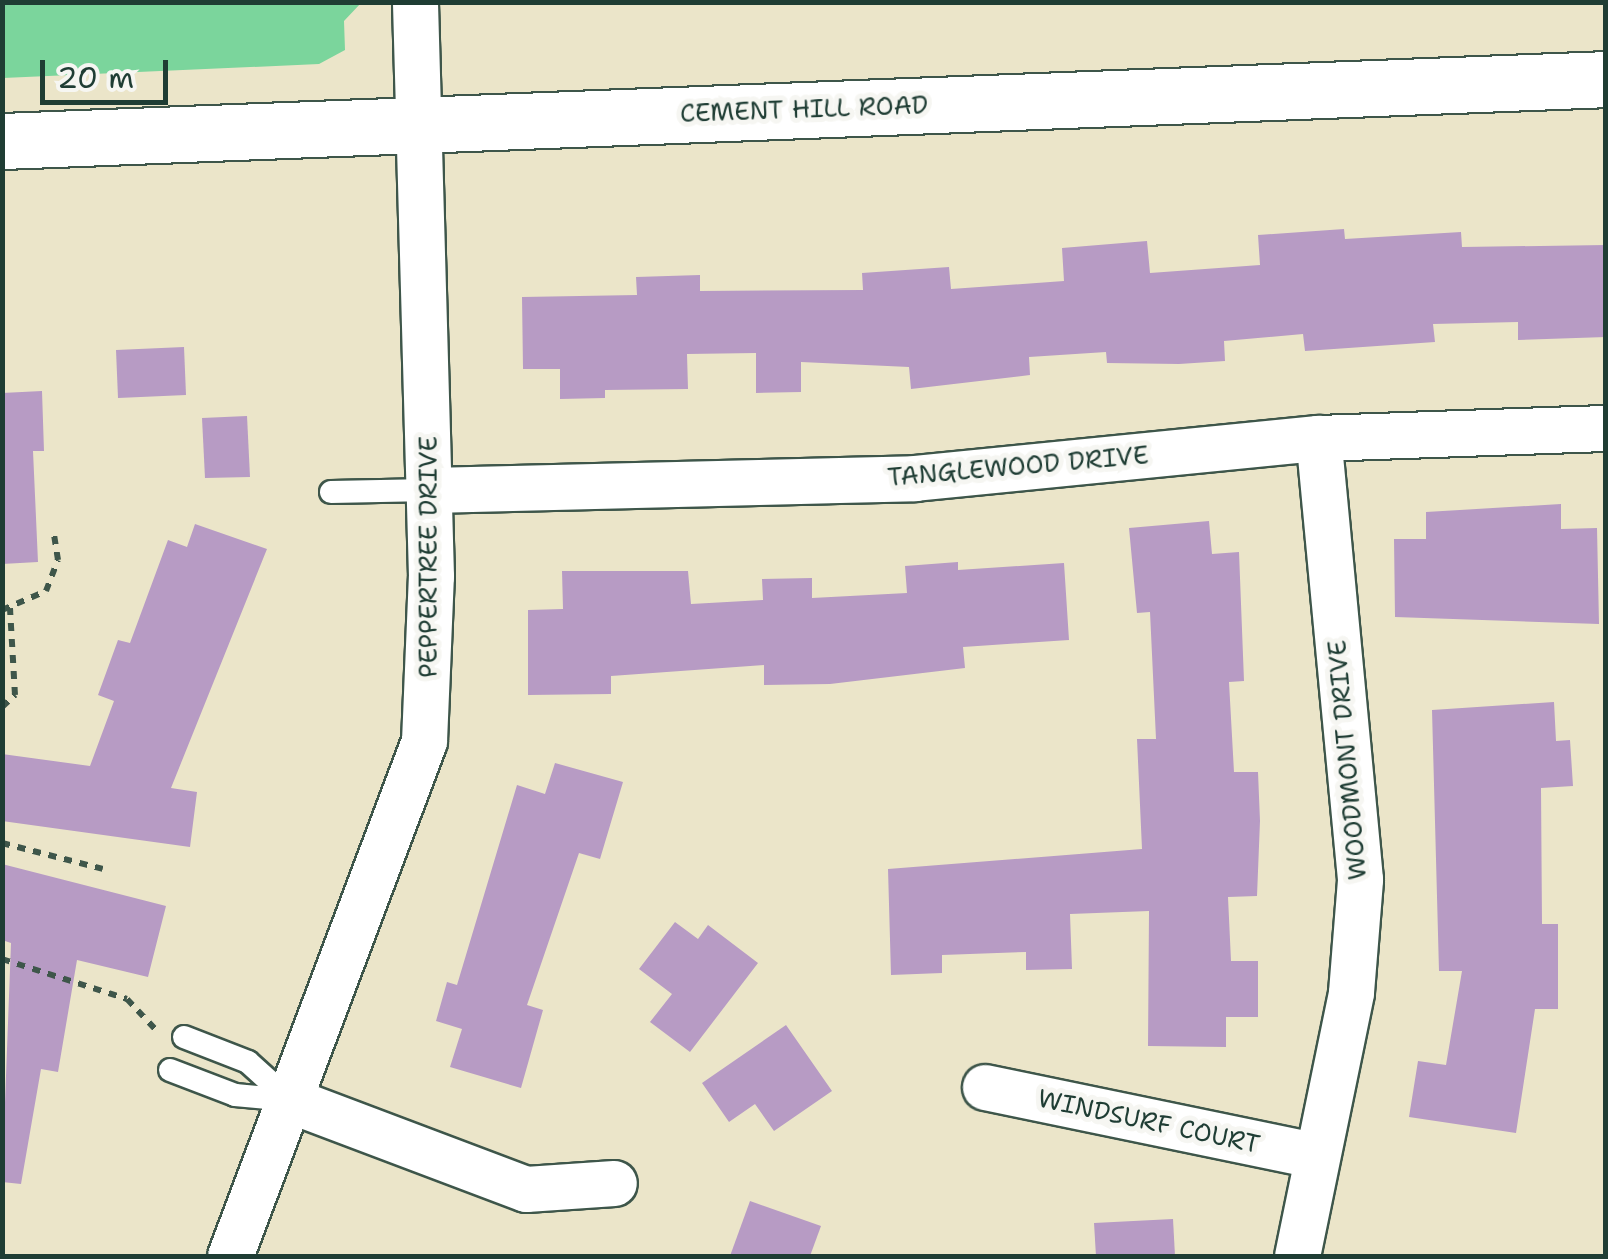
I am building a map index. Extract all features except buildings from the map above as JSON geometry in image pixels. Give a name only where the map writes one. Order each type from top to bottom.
[{"type":"street","name":"PEPPERTREE DRIVE","points":[[230,1256],[424,741],[430,490],[415,2]]},
{"type":"street","name":"CEMENT HILL ROAD","points":[[2,141],[1606,79]]},
{"type":"street","name":"TANGLEWOOD DRIVE","points":[[430,490],[915,478],[1318,438],[1606,428]]},
{"type":"street","name":"WOODMONT DRIVE","points":[[1297,1256],[1312,1155],[1351,992],[1360,879],[1318,438]]},
{"type":"street","name":"WINDSURF COURT","points":[[985,1087],[1312,1155]]},
{"type":"street","points":[[290,1100],[526,1189],[614,1183]]},
{"type":"lane","points":[[331,492],[430,490]]},
{"type":"lane","points":[[175,1038],[248,1062],[290,1100]]},
{"type":"lane","points":[[170,1070],[236,1096],[290,1100]]},
{"type":"path","points":[[2,707],[14,694],[6,609],[46,592],[58,560],[54,534]]},
{"type":"path","points":[[2,843],[103,869]]},
{"type":"path","points":[[2,959],[128,999],[175,1038]]},
{"type":"green space","points":[[2,3],[361,3],[344,21],[345,50],[319,64],[3,78]]}]
